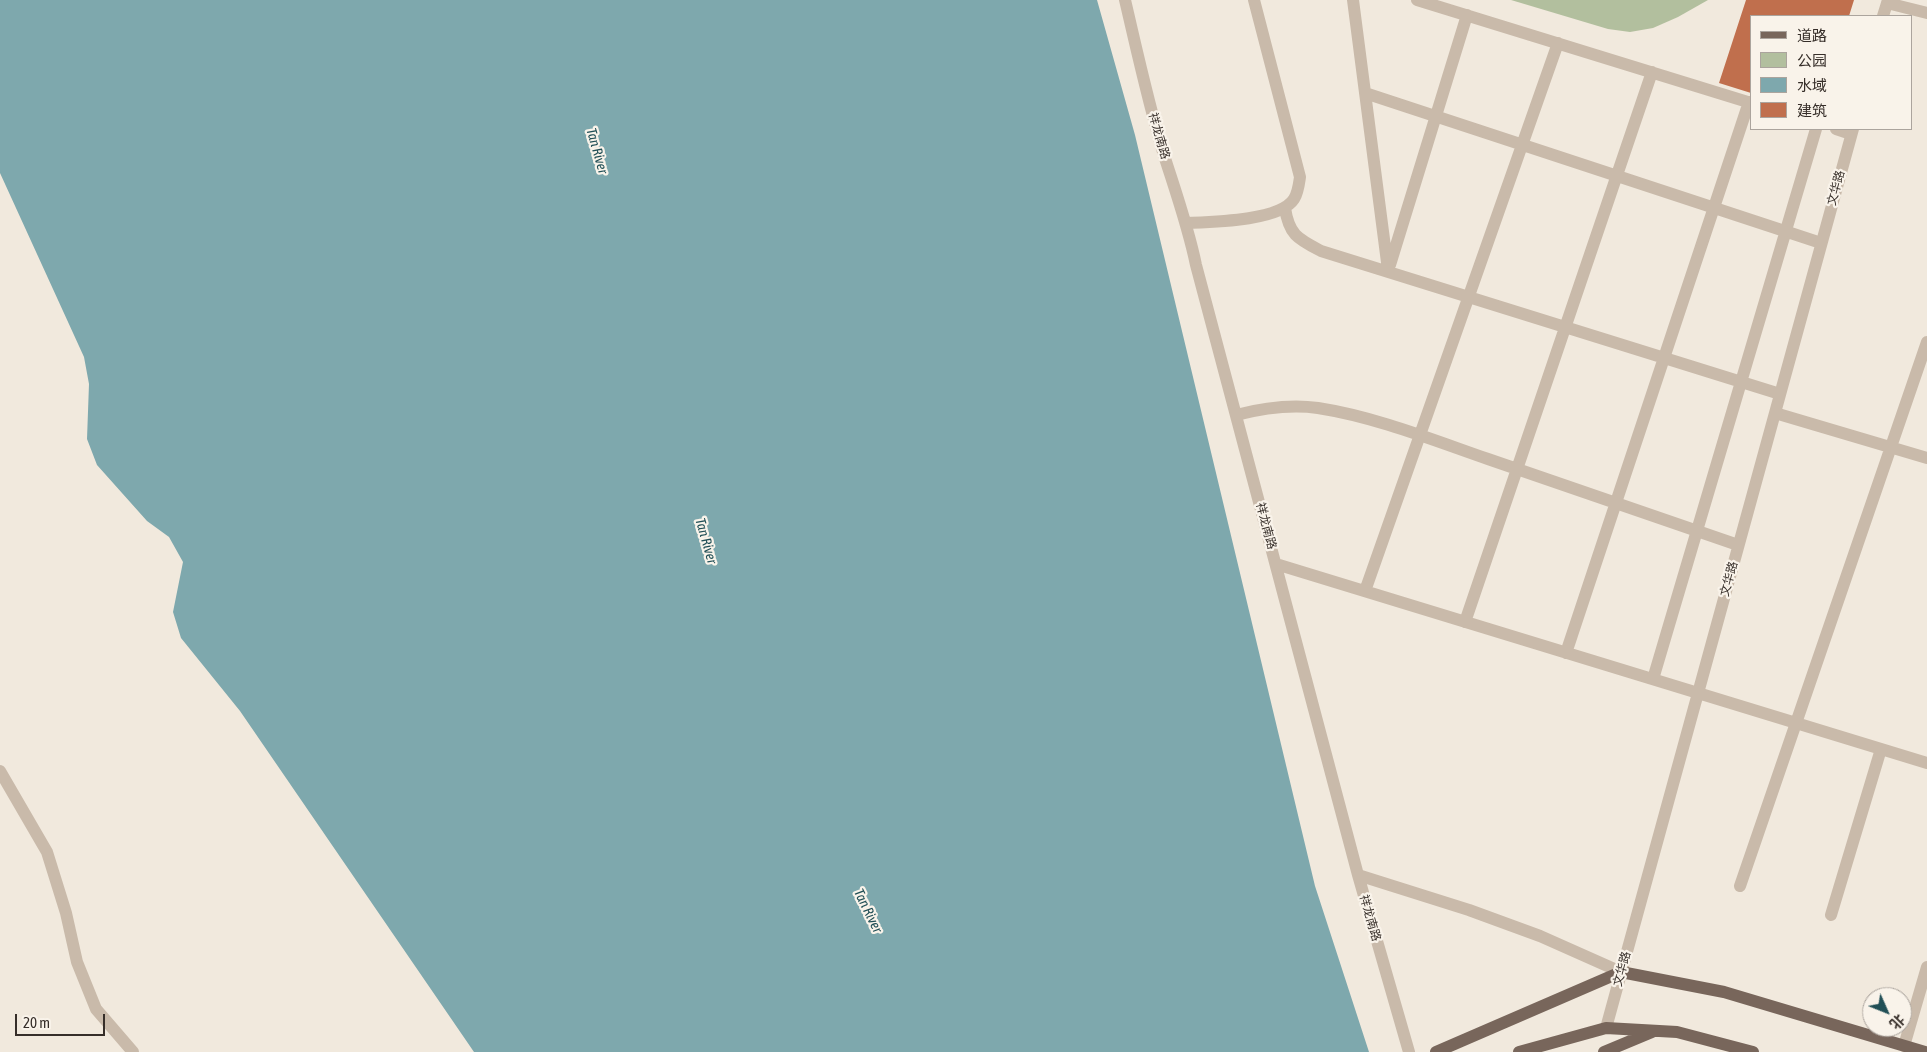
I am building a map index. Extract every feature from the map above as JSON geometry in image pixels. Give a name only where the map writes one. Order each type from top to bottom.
[{"type":"main road","points":[[1436,1052],[1621,972],[1724,992],[1925,1052]]},
{"type":"main road","points":[[1519,1052],[1606,1028],[1659,1029],[1678,1032],[1753,1052]]},
{"type":"main road","points":[[1604,1052],[1659,1029]]},
{"type":"street","name":"祥龙南路","points":[[1125,0],[1135,50],[1163,151],[1187,223],[1196,265],[1358,875],[1409,1052]]},
{"type":"street","points":[[1187,223],[1233,221],[1285,208],[1294,200],[1300,177],[1254,0]]},
{"type":"street","points":[[1353,0],[1388,270]]},
{"type":"street","points":[[1417,0],[1750,102],[1713,208],[1566,653]]},
{"type":"street","points":[[1884,15],[1888,1],[1927,13]]},
{"type":"street","points":[[1388,270],[1467,15]]},
{"type":"street","points":[[1365,591],[1558,43]]},
{"type":"street","points":[[1465,622],[1652,72]]},
{"type":"street","points":[[1365,93],[1821,243]]},
{"type":"street","points":[[1653,679],[1816,130]]},
{"type":"street","name":"文华路","points":[[1606,1028],[1852,131]]},
{"type":"street","points":[[1285,208],[1287,222],[1294,235],[1322,251],[1388,270],[1780,394]]},
{"type":"street","points":[[1740,886],[1927,342]]},
{"type":"street","points":[[1236,415],[1263,408],[1316,408],[1346,413],[1420,435],[1738,546]]},
{"type":"street","points":[[1774,413],[1927,458]]},
{"type":"street","points":[[1276,564],[1927,763]]},
{"type":"street","points":[[1831,915],[1881,749]]},
{"type":"street","points":[[0,771],[46,852],[66,913],[77,962],[96,1009],[134,1052]]},
{"type":"street","points":[[1358,875],[1469,910],[1540,936],[1621,972]]},
{"type":"street","points":[[1904,1046],[1927,967]]},
{"type":"green space","points":[[1511,0],[1708,0],[1678,17],[1653,28],[1630,32],[1608,29]]},
{"type":"water","name":"Tan River","points":[[0,0],[1097,0],[1135,135],[1315,886],[1369,1052],[474,1052],[240,711],[181,638],[173,612],[183,562],[169,537],[147,521],[97,465],[87,439],[89,384],[84,357],[0,173]]},
{"type":"building","points":[[1746,0],[1854,0],[1849,15],[1750,15],[1750,93],[1719,83]]}]
